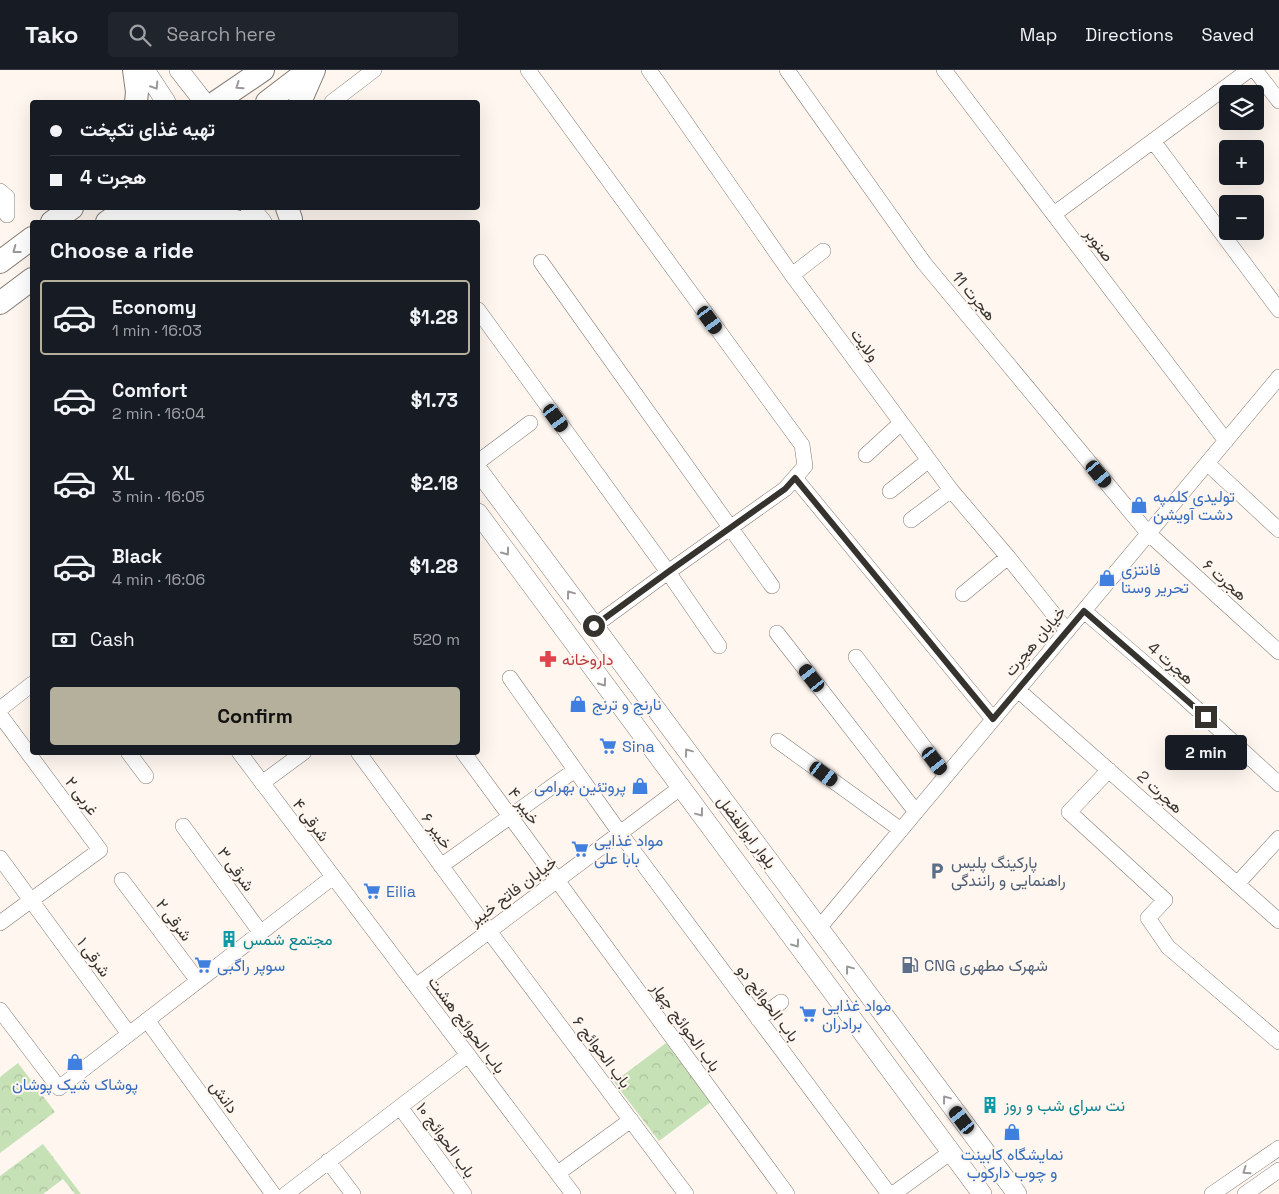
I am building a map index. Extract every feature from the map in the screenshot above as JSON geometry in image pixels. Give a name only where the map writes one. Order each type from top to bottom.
[{"type":"highway","points":[[134,70],[136,100]]},
{"type":"highway","points":[[219,100],[263,70]]},
{"type":"highway","points":[[270,100],[309,70]]},
{"type":"highway","points":[[301,100],[314,70]]},
{"type":"highway","points":[[55,220],[69,210]]},
{"type":"highway","points":[[110,220],[124,210]]},
{"type":"highway","points":[[140,220],[166,212],[203,213],[232,220]]},
{"type":"highway","points":[[0,262],[30,240]]},
{"type":"highway","points":[[0,303],[30,280]]},
{"type":"main road","points":[[145,70],[165,100]]},
{"type":"main road","points":[[180,70],[202,100]]},
{"type":"main road","points":[[252,210],[260,220]]},
{"type":"main road","name":"بلوار ابوالفضل","points":[[480,473],[1017,1194]]},
{"type":"main road","points":[[480,513],[499,499]]},
{"type":"main road","name":"بلوار ابوالفضل","points":[[480,517],[982,1194]]},
{"type":"street","points":[[335,100],[374,70]]},
{"type":"street","points":[[528,70],[802,444],[805,466],[785,489],[594,626]]},
{"type":"street","name":"ولایت","points":[[649,70],[792,275],[951,490],[1068,630]]},
{"type":"street","name":"هجرت 11","points":[[787,70],[924,264],[1148,534]]},
{"type":"street","name":"صنوبر","points":[[944,70],[1226,441]]},
{"type":"street","points":[[1054,214],[1249,70]]},
{"type":"street","points":[[1255,70],[1279,101]]},
{"type":"street","points":[[1154,140],[1279,310]]},
{"type":"street","points":[[0,192],[7,197],[2,216]]},
{"type":"street","points":[[792,275],[823,251]]},
{"type":"street","points":[[541,262],[772,586]]},
{"type":"street","points":[[480,313],[668,572],[719,646]]},
{"type":"street","name":"خیابان هجرت","points":[[819,928],[1278,380]]},
{"type":"street","points":[[480,460],[530,423]]},
{"type":"street","points":[[866,455],[901,423]]},
{"type":"street","points":[[890,490],[929,460]]},
{"type":"street","points":[[1207,463],[1279,530]]},
{"type":"street","points":[[795,478],[993,719]]},
{"type":"street","points":[[910,520],[951,490]]},
{"type":"street","name":"هجرت ۶","points":[[1148,534],[1279,652]]},
{"type":"street","points":[[963,594],[1008,557]]},
{"type":"street","name":"هجرت 4","points":[[1084,611],[1177,690],[1279,784]]},
{"type":"street","points":[[777,633],[916,812]]},
{"type":"street","points":[[856,656],[946,776]]},
{"type":"street","name":"باب الحوائج دو","points":[[510,678],[620,833],[889,1194]]},
{"type":"street","points":[[0,709],[30,686]]},
{"type":"street","name":"هجرت 2","points":[[1018,690],[1279,921]]},
{"type":"street","name":"۲ غربی","points":[[0,715],[100,850],[31,900]]},
{"type":"street","points":[[778,741],[901,830]]},
{"type":"street","points":[[130,755],[146,776]]},
{"type":"street","name":"۴ شرقی","points":[[242,755],[333,877]]},
{"type":"street","points":[[262,783],[300,755]]},
{"type":"street","name":"خیبر ۶","points":[[360,755],[489,931]]},
{"type":"street","name":"خیبر ۴","points":[[465,755],[556,881]]},
{"type":"street","points":[[441,866],[575,770]]},
{"type":"street","points":[[1109,770],[1068,812],[1165,900],[1148,918],[1168,947],[1279,1042]]},
{"type":"street","name":"خیابان فاتح خیبر","points":[[416,986],[680,788]]},
{"type":"street","name":"۳ شرقی","points":[[183,826],[261,932]]},
{"type":"street","points":[[1236,884],[1279,838]]},
{"type":"street","name":"۱ شرقی","points":[[0,858],[129,1034]]},
{"type":"street","points":[[0,1010],[59,1088],[333,877]]},
{"type":"street","name":"باب الحوائج هشت","points":[[333,877],[573,1194]]},
{"type":"street","name":"۲ شرقی","points":[[122,880],[198,981]]},
{"type":"street","name":"باب الحوائج چهار","points":[[556,881],[788,1194]]},
{"type":"street","points":[[0,923],[31,900]]},
{"type":"street","name":"باب الحوائج ۶","points":[[489,931],[686,1194]]},
{"type":"street","points":[[758,1019],[781,1002]]},
{"type":"street","name":"دانش","points":[[147,1020],[273,1194]]},
{"type":"street","points":[[286,1194],[468,1055]]},
{"type":"street","name":"باب الحوائج ۱۰","points":[[400,1107],[464,1194]]},
{"type":"street","points":[[558,1174],[631,1120]]},
{"type":"street","points":[[1212,1194],[1279,1148]]},
{"type":"street","points":[[893,1194],[951,1152]]},
{"type":"street","points":[[328,1161],[353,1194]]},
{"type":"street","points":[[1246,1194],[1279,1170]]},
{"type":"green space","points":[[666,1043],[711,1102],[659,1141],[614,1082]]},
{"type":"green space","points":[[18,1063],[55,1112],[0,1153],[0,1077]]},
{"type":"green space","points":[[43,1144],[81,1194],[75,1194],[63,1179],[43,1194],[0,1194],[0,1176]]},
{"type":"place","name":"تولیدی کلمپه دشت آویشن","points":[[1139,505]]},
{"type":"place","name":"فانتزی تحریر وستا","points":[[1107,578]]},
{"type":"place","name":"داروخانه","points":[[548,659]]},
{"type":"place","name":"نارنج و ترنج","points":[[578,704]]},
{"type":"place","name":"Sina","points":[[608,746]]},
{"type":"place","name":"پروتئین بهرامی","points":[[640,786]]},
{"type":"place","name":"مواد غذایی بابا علی","points":[[580,849]]},
{"type":"place","name":"پارکینگ پلیس راهنمایی و رانندگی","points":[[937,871]]},
{"type":"place","name":"Eilia","points":[[372,891]]},
{"type":"place","name":"مجتمع شمس","points":[[229,939]]},
{"type":"place","name":"سوپر راگبی","points":[[203,965]]},
{"type":"place","name":"CNG شهرک مطهری","points":[[910,965]]},
{"type":"place","name":"مواد غذایی برادران","points":[[808,1014]]},
{"type":"place","name":"پوشاک شیک پوشان","points":[[75,1062]]},
{"type":"place","name":"نت سرای شب و روز","points":[[990,1105]]},
{"type":"place","name":"نمایشگاه کابینت و چوب دارکوب","points":[[1012,1132]]},
{"type":"route","points":[[594,626],[785,489],[795,478],[993,719],[1084,611],[1206,717]]}]
